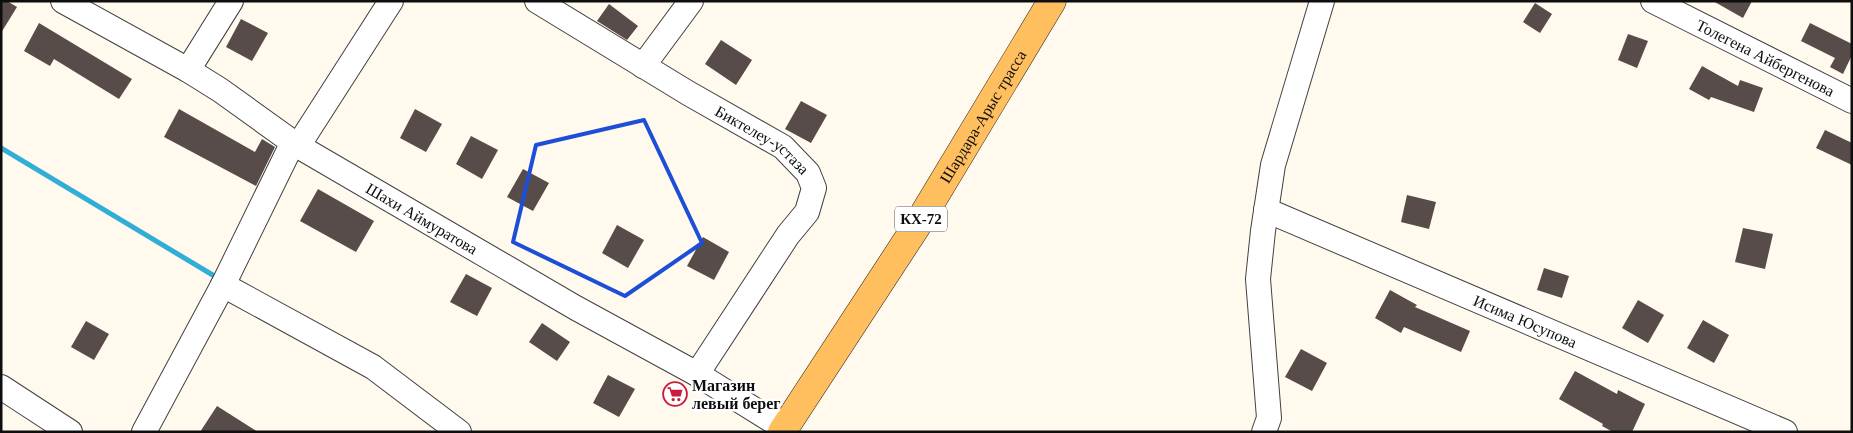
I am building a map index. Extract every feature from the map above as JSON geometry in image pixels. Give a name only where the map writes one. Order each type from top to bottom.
[{"type":"main road","name":"Шардара-Арыс трасса","points":[[783,430],[916,227],[1052,1]]},
{"type":"street","name":"Шахи Аймуратова","points":[[63,1],[188,70],[220,90],[296,144],[576,308],[697,374],[783,430]]},
{"type":"street","points":[[188,70],[231,1]]},
{"type":"street","points":[[144,432],[296,144],[390,1]]},
{"type":"street","name":"Биктелеу-устаза","points":[[537,1],[643,66],[783,147],[808,173],[814,188],[807,212],[788,235],[697,374]]},
{"type":"street","points":[[643,66],[692,1]]},
{"type":"street","points":[[1264,432],[1269,418],[1258,280],[1266,210],[1273,165],[1322,1]]},
{"type":"street","name":"Толегена Айбергенова","points":[[1653,1],[1852,101]]},
{"type":"street","name":"Исима Юсупова","points":[[1266,210],[1785,432]]},
{"type":"street","points":[[223,285],[373,367],[459,432]]},
{"type":"street","points":[[1,387],[70,432]]},
{"type":"highlighted area","points":[[644,120],[702,243],[625,296],[513,242],[536,145]]},
{"type":"building","points":[[1,1],[7,1],[17,7],[1,33]]},
{"type":"building","points":[[1713,1],[1752,1],[1743,18]]},
{"type":"building","points":[[1535,3],[1552,14],[1540,33],[1523,22]]},
{"type":"building","points":[[609,4],[638,26],[627,40],[597,21]]},
{"type":"building","points":[[241,19],[268,33],[252,61],[226,47]]},
{"type":"building","points":[[39,23],[132,79],[119,99],[54,59],[50,66],[24,51]]},
{"type":"building","points":[[1810,23],[1852,44],[1852,55],[1843,74],[1830,67],[1835,58],[1801,41]]},
{"type":"building","points":[[1628,34],[1648,41],[1637,68],[1618,60]]},
{"type":"building","points":[[721,40],[752,60],[736,85],[705,64]]},
{"type":"building","points":[[1702,66],[1738,86],[1740,80],[1763,88],[1754,112],[1711,97],[1709,100],[1689,89]]},
{"type":"building","points":[[801,101],[827,115],[811,143],[785,129]]},
{"type":"building","points":[[179,109],[255,152],[262,139],[275,147],[256,186],[164,137]]},
{"type":"building","points":[[415,109],[442,124],[426,152],[400,138]]},
{"type":"building","points":[[1825,130],[1852,143],[1852,165],[1816,148]]},
{"type":"building","points":[[471,136],[498,150],[482,179],[456,164]]},
{"type":"building","points":[[523,169],[549,183],[533,211],[507,197]]},
{"type":"building","points":[[318,189],[374,221],[356,252],[300,221]]},
{"type":"building","points":[[1407,195],[1436,202],[1429,229],[1401,222]]},
{"type":"building","points":[[617,225],[644,240],[628,268],[602,253]]},
{"type":"building","points":[[1743,228],[1773,234],[1765,269],[1735,262]]},
{"type":"building","points":[[703,237],[729,252],[714,280],[687,266]]},
{"type":"building","points":[[1544,268],[1569,276],[1562,298],[1537,290]]},
{"type":"building","points":[[466,274],[492,288],[477,316],[450,302]]},
{"type":"building","points":[[1390,290],[1417,305],[1415,307],[1470,331],[1461,352],[1404,327],[1401,333],[1375,318]]},
{"type":"building","points":[[1638,300],[1664,315],[1648,343],[1622,328]]},
{"type":"building","points":[[1703,320],[1729,335],[1714,363],[1687,348]]},
{"type":"building","points":[[86,321],[109,334],[94,360],[71,347]]},
{"type":"building","points":[[542,323],[570,342],[557,361],[529,342]]},
{"type":"building","points":[[1301,349],[1327,363],[1312,391],[1285,377]]},
{"type":"building","points":[[1575,371],[1617,394],[1618,390],[1645,404],[1632,432],[1613,432],[1602,426],[1603,424],[1559,399]]},
{"type":"building","points":[[608,375],[635,389],[619,417],[593,403]]},
{"type":"building","points":[[217,406],[258,432],[200,432]]},
{"type":"waterway","points":[[1,148],[216,277],[213,281]]},
{"type":"place","name":"Магазин левый берег","points":[[675,394]]}]
